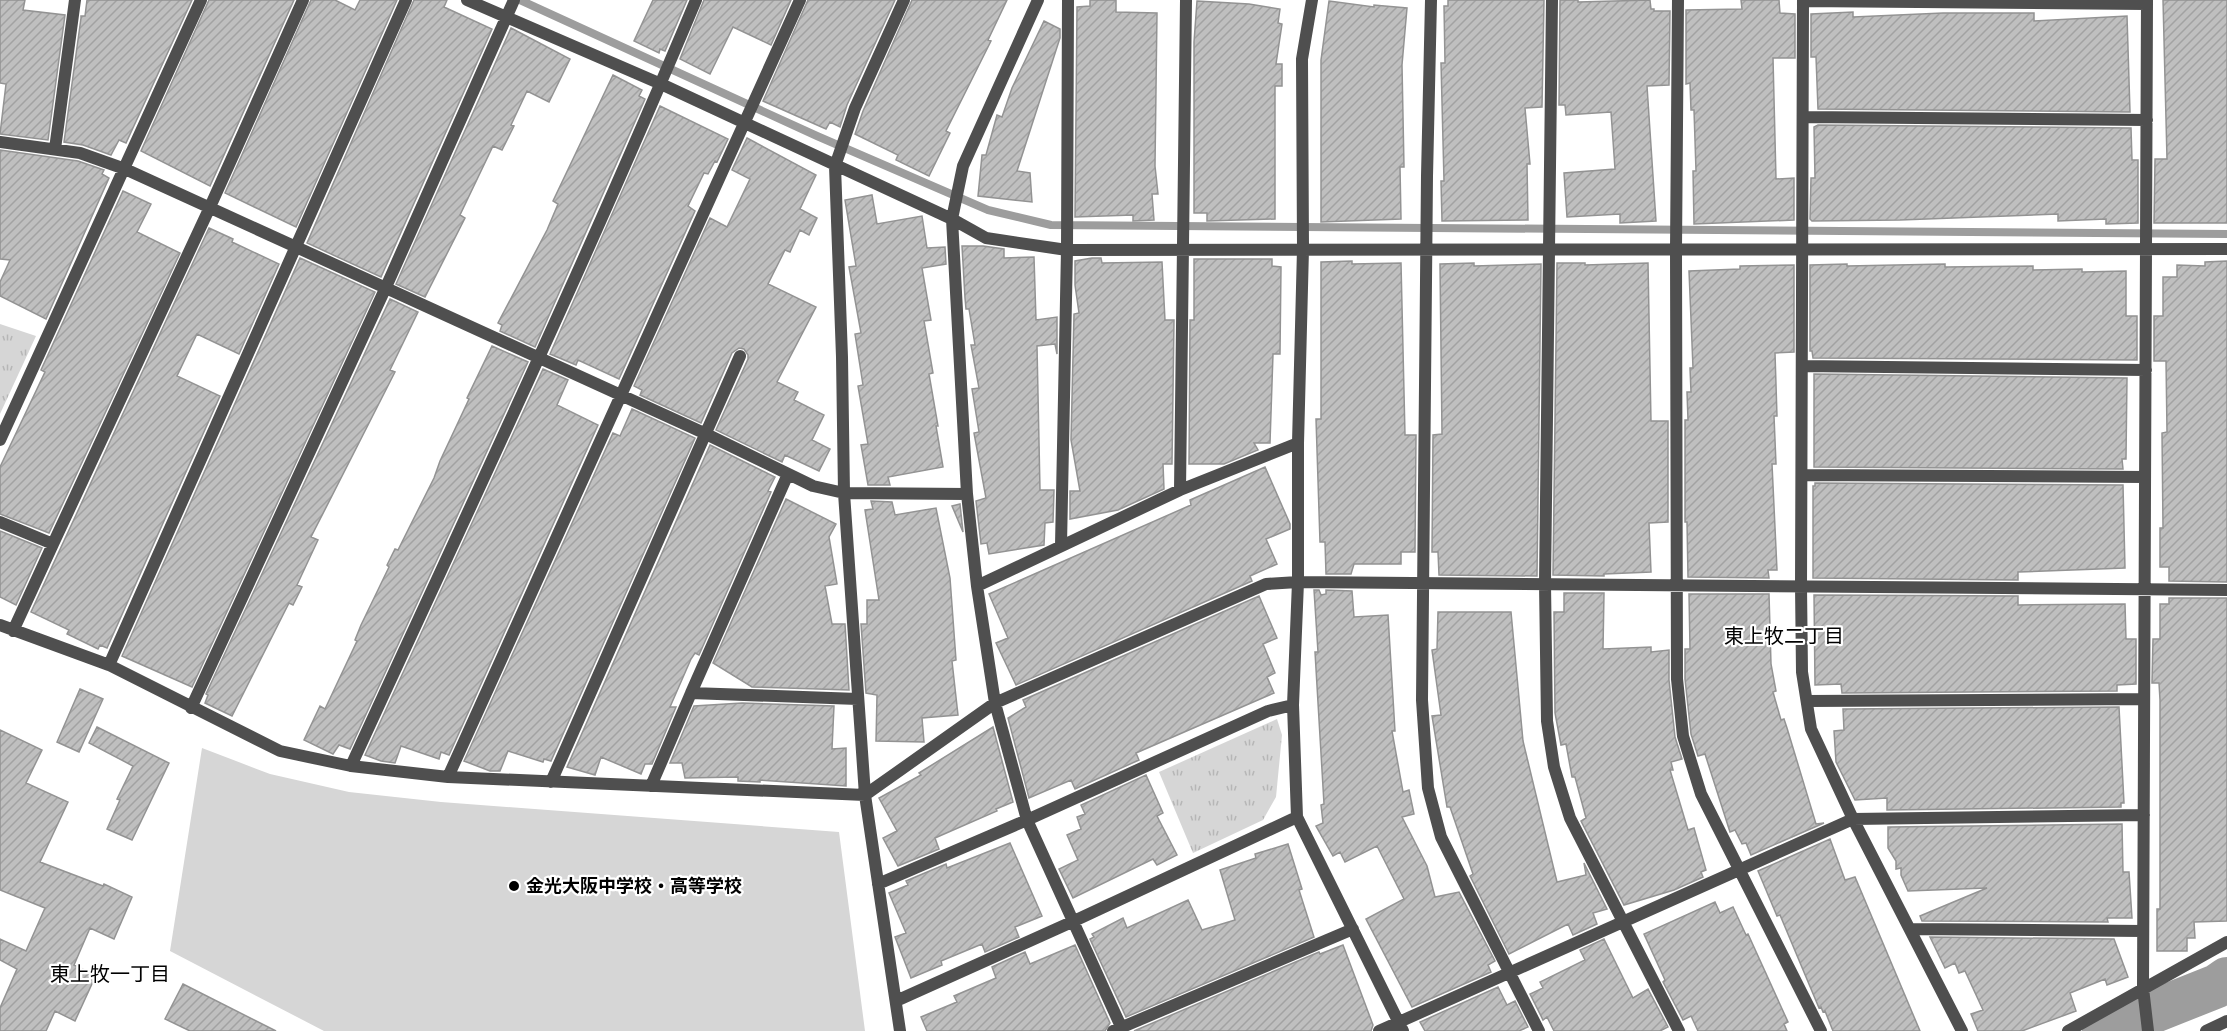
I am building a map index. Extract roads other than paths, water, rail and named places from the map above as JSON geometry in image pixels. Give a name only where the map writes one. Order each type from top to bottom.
[{"type":"street","points":[[54,149],[75,0]]},
{"type":"street","points":[[0,440],[201,0]]},
{"type":"street","points":[[13,631],[210,207],[303,0]]},
{"type":"street","points":[[109,665],[406,0]]},
{"type":"street","points":[[467,0],[661,84],[952,219],[986,238],[1066,250],[2227,249]]},
{"type":"street","points":[[191,708],[386,287],[514,0]]},
{"type":"street","points":[[351,766],[538,358],[661,84],[696,0]]},
{"type":"street","points":[[448,777],[800,0]]},
{"type":"street","points":[[900,1031],[865,795],[844,493],[835,166],[855,108],[904,0]]},
{"type":"street","points":[[1038,0],[963,166],[952,219],[967,494],[977,586],[995,703],[1027,820],[1074,921],[1119,1030],[1353,929]]},
{"type":"street","points":[[1061,545],[1068,0]]},
{"type":"street","points":[[1180,490],[1186,0]]},
{"type":"street","points":[[1312,0],[1302,59],[1303,249],[1298,443],[1298,582],[1293,705],[1297,816],[1401,1027]]},
{"type":"street","points":[[1431,0],[1422,700],[1428,788],[1441,837],[1539,1031]]},
{"type":"street","points":[[1552,0],[1545,584],[1546,721],[1554,767],[1570,818],[1679,1031]]},
{"type":"street","points":[[1678,0],[1676,585],[1677,679],[1683,736],[1701,794],[1821,1031]]},
{"type":"street","points":[[1962,1031],[1853,819],[1811,729],[1802,672],[1803,0],[2147,2],[2143,988],[2148,1031]]},
{"type":"street","points":[[1803,117],[2147,120]]},
{"type":"street","points":[[0,142],[80,153],[125,169],[704,433],[813,486],[844,493],[967,494]]},
{"type":"street","points":[[550,782],[740,356]]},
{"type":"street","points":[[1802,366],[2146,370]]},
{"type":"street","points":[[977,586],[1180,490],[1298,443]]},
{"type":"street","points":[[651,786],[788,474]]},
{"type":"street","points":[[1802,475],[2145,477]]},
{"type":"street","points":[[0,522],[53,544]]},
{"type":"street","points":[[0,625],[109,665],[280,751],[351,766],[448,777],[865,795],[995,703],[1266,584],[1298,582],[2227,590]]},
{"type":"street","points":[[691,693],[858,699]]},
{"type":"street","points":[[1807,701],[2144,699]]},
{"type":"street","points":[[878,884],[1027,820],[1268,711],[1293,705]]},
{"type":"street","points":[[1379,1031],[1401,1027],[1509,973],[1853,819],[2144,815]]},
{"type":"street","points":[[896,1001],[1074,921],[1297,816]]},
{"type":"street","points":[[1911,929],[2143,931]]},
{"type":"street","points":[[2068,1031],[2227,942]]},
{"type":"street","points":[[2206,1031],[2227,1021]]},
{"type":"waterway","points":[[520,0],[817,136],[988,210],[1051,225],[2227,234]]},
{"type":"waterway","points":[[2104,1031],[2217,986],[2227,979]]},
{"type":"place","name":"金光大阪中学校・高等学校","points":[[514,886]]},
{"type":"district","name":"東上牧二丁目","points":[[1784,636]]},
{"type":"district","name":"東上牧一丁目","points":[[110,974]]}]
